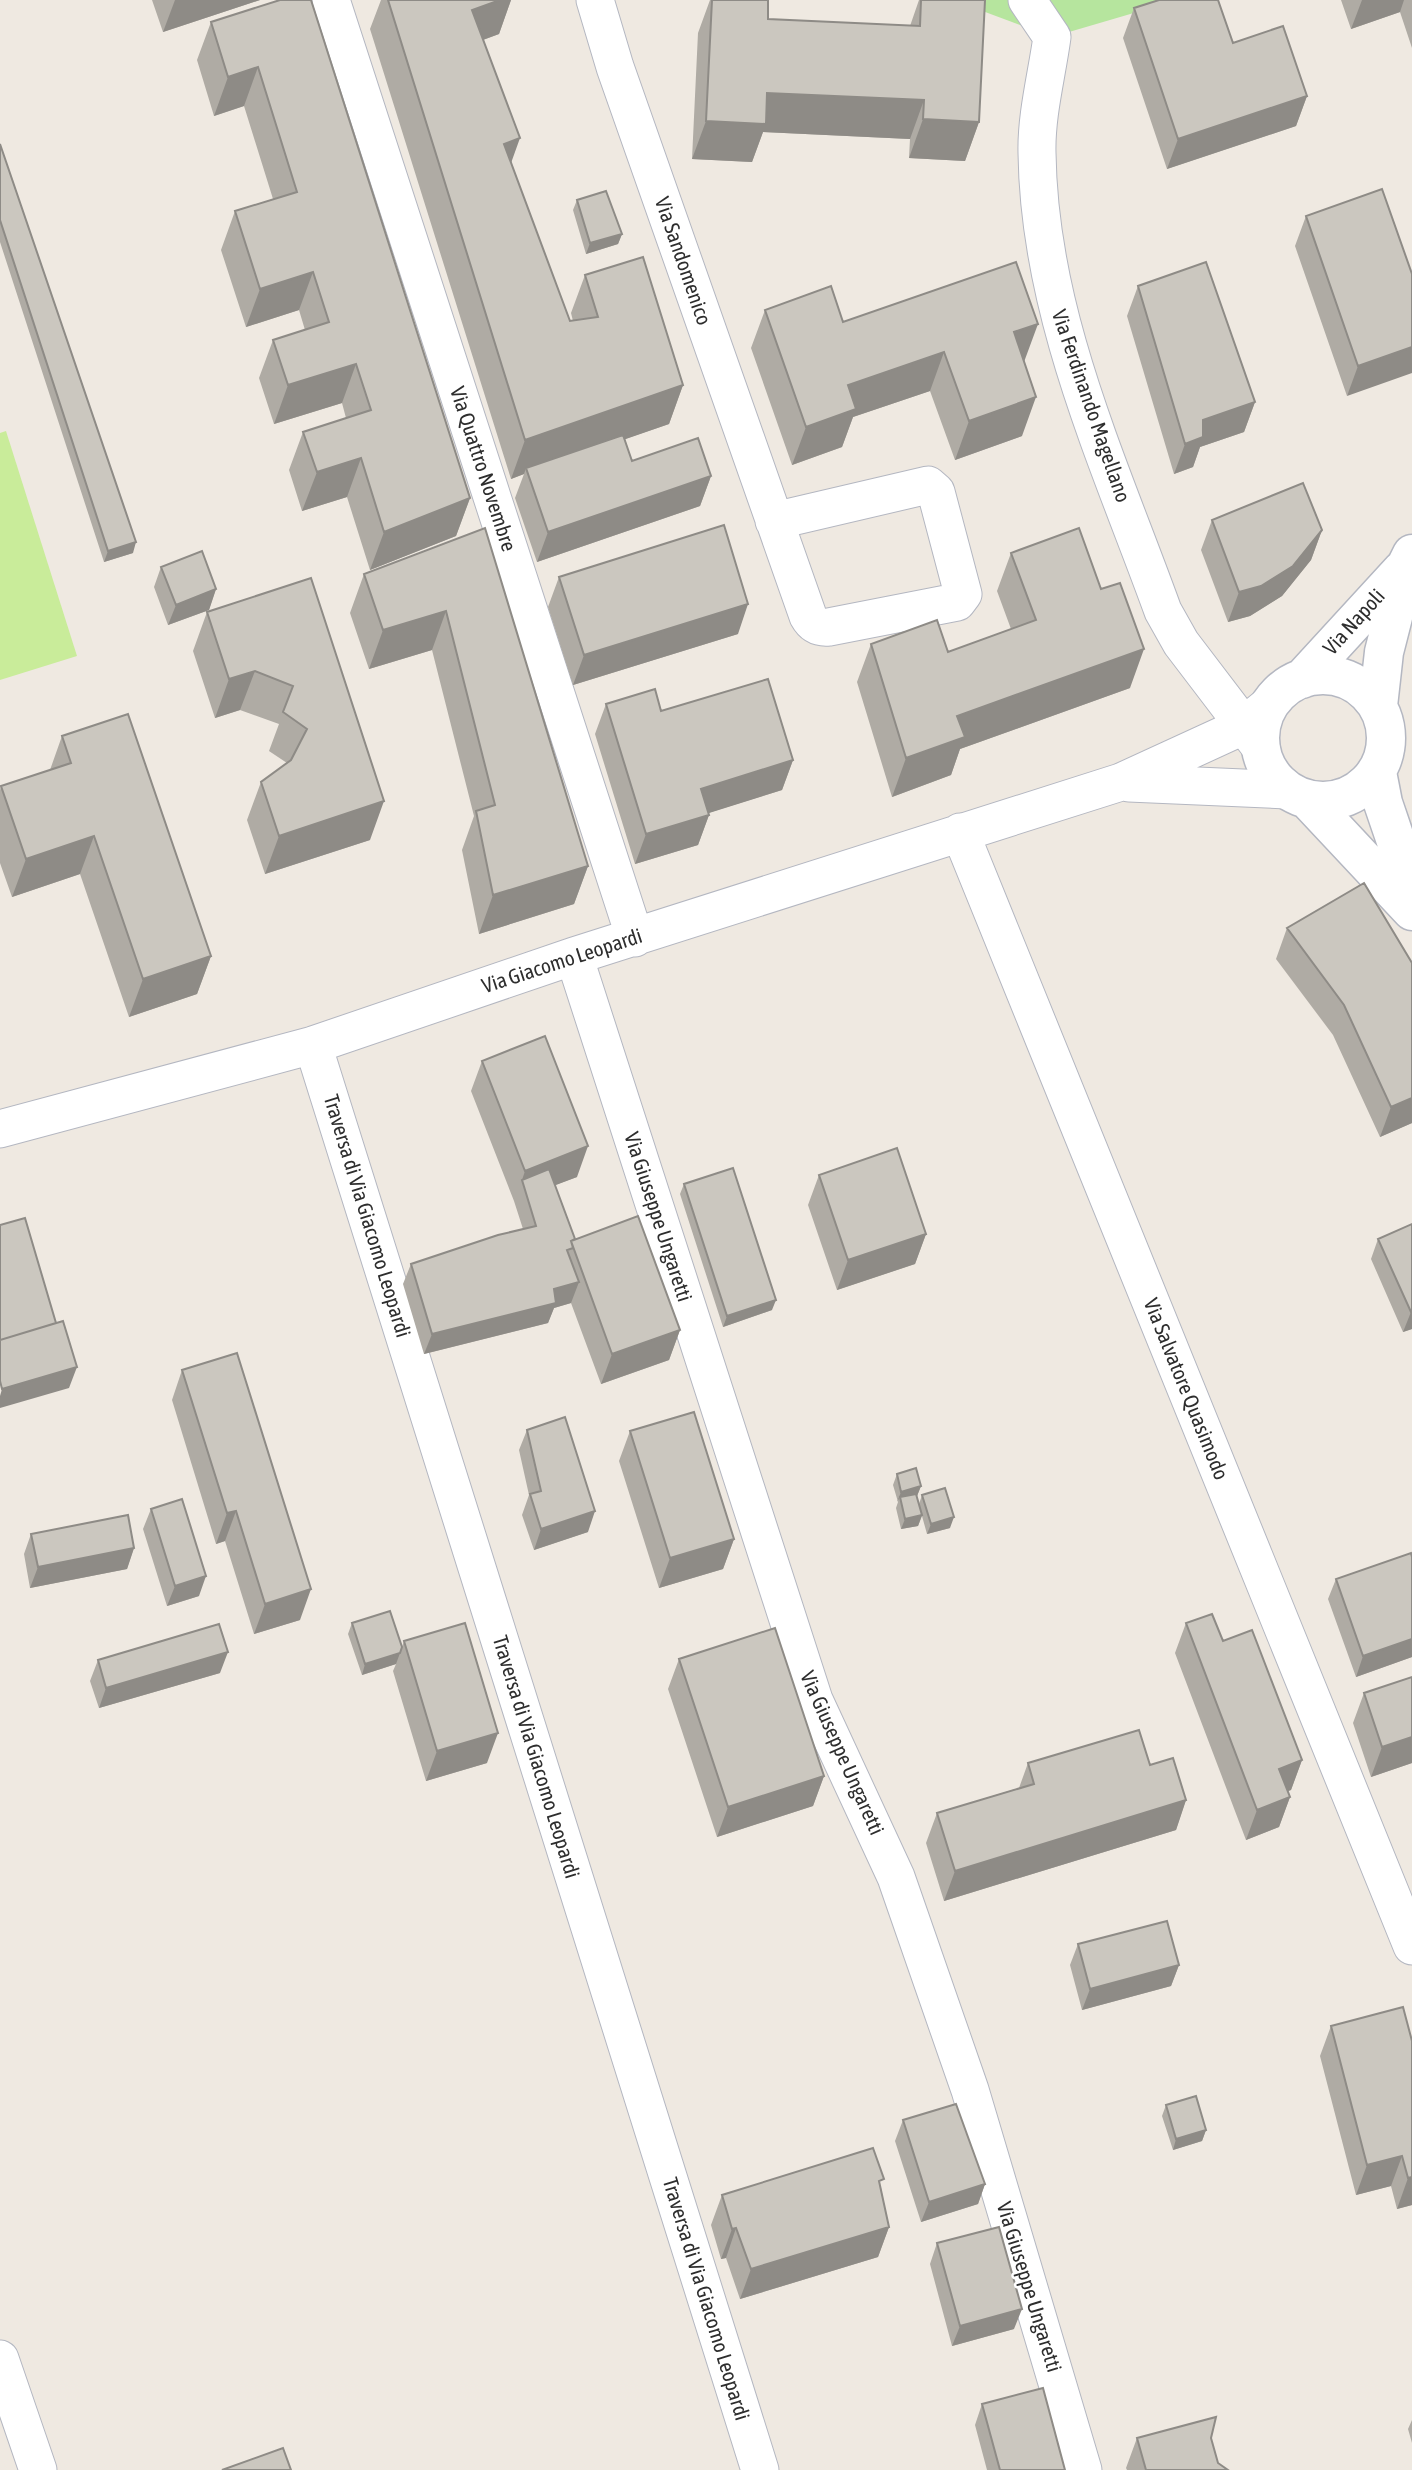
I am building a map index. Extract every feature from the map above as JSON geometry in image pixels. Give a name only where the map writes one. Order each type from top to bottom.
[{"type":"street","name":"Via Quattro Novembre","points":[[331,0],[635,938]]},
{"type":"street","name":"Via Sandomenico","points":[[595,0],[615,67],[807,616],[815,626],[828,628],[957,602],[963,594],[936,492],[928,485],[774,521]]},
{"type":"street","name":"Via Ferdinando Magellano","points":[[1027,0],[1052,37],[1036,150],[1043,235],[1062,331],[1163,611],[1205,674],[1272,709]]},
{"type":"street","name":"Via Napoli","points":[[1378,706],[1384,652],[1409,560]]},
{"type":"street","name":"Via Napoli","points":[[1272,709],[1409,560]]},
{"type":"street","points":[[1205,674],[1253,691],[1272,709],[1275,779],[1297,795],[1412,911]]},
{"type":"street","points":[[1272,709],[1324,675],[1345,678],[1364,690],[1378,706],[1387,739],[1377,772],[1364,787],[1347,797],[1328,801],[1297,795]]},
{"type":"street","name":"Via Giacomo Leopardi","points":[[0,1129],[313,1045],[574,956],[1121,782],[1272,709]]},
{"type":"street","points":[[1377,772],[1383,803],[1412,888]]},
{"type":"street","name":"Via Giacomo Leopardi","points":[[1121,782],[1297,795]]},
{"type":"street","name":"Via Salvatore Quasimodo","points":[[960,832],[1412,1947]]},
{"type":"street","name":"Via Giuseppe Ungaretti","points":[[574,956],[814,1700],[896,1877],[970,2090],[1083,2470]]},
{"type":"street","name":"Traversa di Via Giacomo Leopardi","points":[[313,1045],[760,2470]]},
{"type":"street","points":[[0,2359],[38,2470]]},
{"type":"green space","points":[[953,0],[1178,0],[1052,37]]},
{"type":"green space","points":[[6,431],[77,656],[0,680],[0,433]]},
{"type":"building","points":[[280,0],[311,0],[470,498],[384,532],[361,458],[317,472],[303,432],[371,410],[356,364],[288,385],[273,340],[329,322],[313,272],[260,289],[235,211],[297,192],[258,67],[228,77],[211,22]]},
{"type":"building","points":[[388,0],[500,0],[472,10],[520,138],[504,144],[570,321],[598,317],[585,275],[643,257],[683,385],[525,440]]},
{"type":"building","points":[[712,0],[768,0],[768,19],[920,26],[921,0],[985,0],[979,122],[923,119],[924,100],[767,93],[766,124],[706,121]]},
{"type":"building","points":[[1159,0],[1218,0],[1233,43],[1283,26],[1307,96],[1178,139],[1134,8]]},
{"type":"building","points":[[0,144],[136,542],[108,551],[0,220]]},
{"type":"building","points":[[1382,189],[1412,274],[1412,347],[1358,366],[1306,216]]},
{"type":"building","points":[[606,191],[622,234],[590,243],[577,200]]},
{"type":"building","points":[[1016,262],[1038,324],[1014,332],[1036,397],[969,421],[944,352],[848,385],[856,409],[806,427],[765,310],[831,286],[843,322]]},
{"type":"building","points":[[1206,262],[1255,402],[1203,420],[1203,437],[1185,444],[1138,286]]},
{"type":"building","points":[[623,435],[632,461],[698,438],[711,476],[548,532],[526,468]]},
{"type":"building","points":[[1303,483],[1322,530],[1293,566],[1261,586],[1239,592],[1212,520]]},
{"type":"building","points":[[724,525],[748,604],[584,655],[559,577]]},
{"type":"building","points":[[485,528],[588,866],[493,895],[476,811],[495,805],[446,611],[383,630],[364,574]]},
{"type":"building","points":[[1079,528],[1101,589],[1120,583],[1144,649],[957,716],[965,737],[906,758],[871,644],[937,620],[948,652],[1036,620],[1011,553]]},
{"type":"building","points":[[202,551],[216,589],[176,605],[161,567]]},
{"type":"building","points":[[311,578],[384,801],[279,836],[261,782],[291,760],[307,729],[283,712],[293,686],[255,671],[229,679],[207,612]]},
{"type":"building","points":[[768,679],[793,760],[701,789],[709,815],[646,834],[606,704],[655,689],[661,711]]},
{"type":"building","points":[[128,714],[211,956],[143,979],[94,836],[26,859],[1,786],[71,763],[62,736]]},
{"type":"building","points":[[1364,883],[1412,963],[1412,1098],[1391,1107],[1344,1005],[1287,928]]},
{"type":"building","points":[[545,1036],[588,1146],[525,1171],[482,1061]]},
{"type":"building","points":[[897,1148],[926,1234],[848,1260],[819,1175]]},
{"type":"building","points":[[733,1168],[776,1300],[727,1316],[684,1184]]},
{"type":"building","points":[[549,1169],[575,1239],[571,1241],[573,1248],[567,1250],[579,1282],[554,1289],[556,1303],[432,1334],[411,1264],[498,1235],[536,1226],[522,1180]]},
{"type":"building","points":[[638,1216],[680,1330],[612,1354],[571,1241]]},
{"type":"building","points":[[25,1218],[56,1323],[0,1340],[0,1225]]},
{"type":"building","points":[[1412,1224],[1412,1311],[1411,1312],[1378,1239]]},
{"type":"building","points":[[63,1321],[77,1367],[2,1389],[0,1340]]},
{"type":"building","points":[[237,1353],[311,1589],[265,1604],[236,1511],[227,1513],[182,1370]]},
{"type":"building","points":[[694,1412],[734,1539],[670,1558],[630,1431]]},
{"type":"building","points":[[565,1417],[595,1511],[541,1529],[530,1494],[541,1491],[527,1430]]},
{"type":"building","points":[[916,1468],[921,1486],[901,1492],[897,1474]]},
{"type":"building","points":[[945,1488],[954,1517],[931,1524],[922,1495]]},
{"type":"building","points":[[916,1494],[922,1515],[905,1519],[900,1497]]},
{"type":"building","points":[[182,1499],[206,1576],[175,1586],[151,1509]]},
{"type":"building","points":[[128,1515],[134,1548],[38,1567],[31,1534]]},
{"type":"building","points":[[1411,1553],[1412,1639],[1363,1656],[1336,1579]]},
{"type":"building","points":[[390,1611],[402,1647],[400,1653],[365,1664],[352,1623]]},
{"type":"building","points":[[1212,1614],[1223,1641],[1252,1630],[1302,1760],[1279,1769],[1290,1797],[1257,1810],[1186,1623]]},
{"type":"building","points":[[465,1623],[498,1733],[437,1751],[404,1641]]},
{"type":"building","points":[[219,1624],[228,1652],[106,1688],[98,1660]]},
{"type":"building","points":[[775,1628],[824,1776],[728,1807],[679,1659]]},
{"type":"building","points":[[1412,1677],[1412,1737],[1382,1747],[1364,1693]]},
{"type":"building","points":[[1139,1730],[1150,1765],[1173,1758],[1186,1800],[955,1871],[937,1813],[1034,1784],[1028,1763]]},
{"type":"building","points":[[1167,1921],[1179,1965],[1090,1989],[1078,1944]]},
{"type":"building","points":[[1403,2007],[1412,2041],[1412,2177],[1408,2178],[1402,2156],[1367,2165],[1331,2026]]},
{"type":"building","points":[[1196,2096],[1206,2130],[1176,2139],[1166,2105]]},
{"type":"building","points":[[956,2104],[985,2184],[929,2202],[903,2120]]},
{"type":"building","points":[[873,2148],[884,2179],[879,2181],[889,2227],[751,2269],[736,2228],[732,2229],[722,2195]]},
{"type":"building","points":[[999,2227],[1022,2309],[960,2326],[937,2243]]},
{"type":"building","points":[[1043,2388],[1065,2470],[1000,2470],[982,2404]]},
{"type":"building","points":[[1216,2417],[1211,2438],[1218,2463],[1228,2470],[1146,2470],[1137,2438]]},
{"type":"building","points":[[283,2448],[291,2470],[222,2470]]}]
